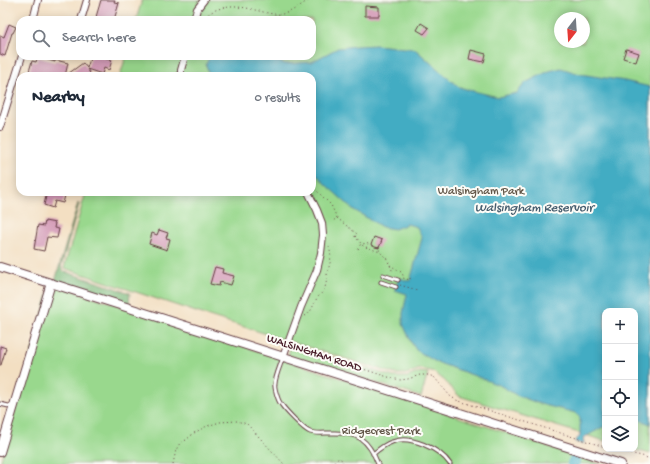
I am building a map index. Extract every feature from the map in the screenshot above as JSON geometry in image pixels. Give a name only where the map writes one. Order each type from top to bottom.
[{"type":"street","points":[[34,16],[38,0]]},
{"type":"street","points":[[82,16],[88,0]]},
{"type":"street","points":[[195,16],[197,9],[204,0]]},
{"type":"street","points":[[17,72],[21,60]]},
{"type":"street","points":[[181,72],[184,60]]},
{"type":"street","points":[[0,127],[16,75]]},
{"type":"street","points":[[283,357],[301,307],[317,270],[321,253],[323,235],[322,223],[310,196]]},
{"type":"street","name":"WALSINGHAM ROAD","points":[[0,267],[620,464]]},
{"type":"street","points":[[0,452],[4,426],[14,407],[51,284]]},
{"type":"lane","points":[[383,276],[398,280]]},
{"type":"lane","points":[[381,282],[396,287]]},
{"type":"lane","points":[[283,357],[274,384],[280,403],[290,415],[308,432],[344,432],[355,435],[363,440],[378,464]]},
{"type":"lane","points":[[0,404],[14,407]]},
{"type":"lane","points":[[373,454],[393,441],[416,441],[435,450],[447,459],[450,464]]},
{"type":"path","points":[[207,16],[218,10],[229,8],[247,8],[274,14],[283,14],[309,0]]},
{"type":"path","points":[[316,190],[331,205],[337,218],[357,234],[355,236],[363,246],[379,251]]},
{"type":"path","points":[[328,227],[337,218]]},
{"type":"path","points":[[358,249],[359,246],[366,243],[371,245]]},
{"type":"path","points":[[304,317],[309,314],[327,282],[327,274],[331,260],[331,253],[328,246]]},
{"type":"path","points":[[378,247],[380,248],[379,251],[387,259],[393,271],[392,278]]},
{"type":"path","points":[[389,265],[401,272],[403,274],[402,278],[410,280],[410,278]]},
{"type":"path","points":[[410,288],[417,290]]},
{"type":"path","points":[[295,340],[296,346],[301,349],[388,377],[400,380],[420,375],[428,375],[434,378],[450,396],[456,400],[602,446]]},
{"type":"path","points":[[173,464],[176,450],[180,443],[194,433],[207,426],[220,422],[237,421],[247,424],[284,464]]},
{"type":"path","points":[[624,452],[650,459]]},
{"type":"path","points":[[332,464],[338,458],[342,460],[343,464]]},
{"type":"green space","name":"Walsingham Park","points":[[142,0],[650,0],[650,454],[638,450],[638,308],[602,308],[602,440],[459,396],[444,380],[432,371],[420,369],[406,374],[395,374],[196,312],[64,268],[85,196],[316,196],[316,72],[121,72],[125,60],[316,60],[316,16],[137,16]]},
{"type":"green space","points":[[78,203],[79,204],[61,267],[63,271],[130,293],[129,304],[55,281]]},
{"type":"green space","name":"Ridgecrest Park","points":[[51,283],[601,464],[0,464]]},
{"type":"green space","points":[[291,345],[394,377],[407,377],[420,372],[428,373],[421,397],[288,355]]},
{"type":"water","name":"Walsingham Reservoir","points":[[376,45],[415,49],[459,87],[498,97],[517,93],[525,83],[549,71],[561,68],[580,74],[625,81],[650,87],[650,424],[638,419],[638,308],[602,308],[602,428],[583,438],[583,444],[575,442],[580,436],[580,418],[576,413],[540,404],[516,395],[501,386],[436,362],[416,350],[403,324],[403,313],[407,294],[395,290],[399,278],[410,281],[422,238],[417,227],[407,224],[395,229],[382,227],[354,210],[325,184],[316,174],[316,72],[208,72],[206,64],[208,60],[272,60],[286,64],[311,62],[338,48]]},
{"type":"building","points":[[101,0],[115,0],[114,2],[119,3],[115,16],[96,16]]},
{"type":"building","points":[[365,6],[379,7],[379,16],[365,16]]},
{"type":"building","points":[[421,23],[429,28],[424,34],[417,30]]},
{"type":"building","points":[[9,24],[16,27],[12,33],[5,56],[0,54],[0,35],[4,37]]},
{"type":"building","points":[[626,49],[639,53],[636,62],[623,58]]},
{"type":"building","points":[[471,50],[486,54],[484,62],[469,59]]},
{"type":"building","points":[[37,60],[48,60],[55,62],[55,60],[68,63],[66,72],[29,72],[32,61],[36,62]]},
{"type":"building","points":[[90,60],[112,60],[109,70],[104,68],[103,72],[96,72],[87,69],[89,72],[71,72],[83,63],[87,68]]},
{"type":"building","points":[[46,196],[65,196],[63,203],[55,201],[53,208],[44,205]]},
{"type":"building","points":[[45,221],[55,223],[54,228],[59,229],[57,238],[47,237],[44,251],[34,249],[38,225],[44,226]]},
{"type":"building","points":[[159,230],[168,233],[166,238],[170,239],[167,250],[149,244],[152,233],[157,235]]},
{"type":"building","points":[[374,237],[382,240],[379,248],[371,245]]},
{"type":"building","points":[[215,267],[223,269],[222,273],[234,276],[231,285],[220,282],[219,286],[210,284]]},
{"type":"building","points":[[0,346],[6,348],[1,365],[0,365]]}]
